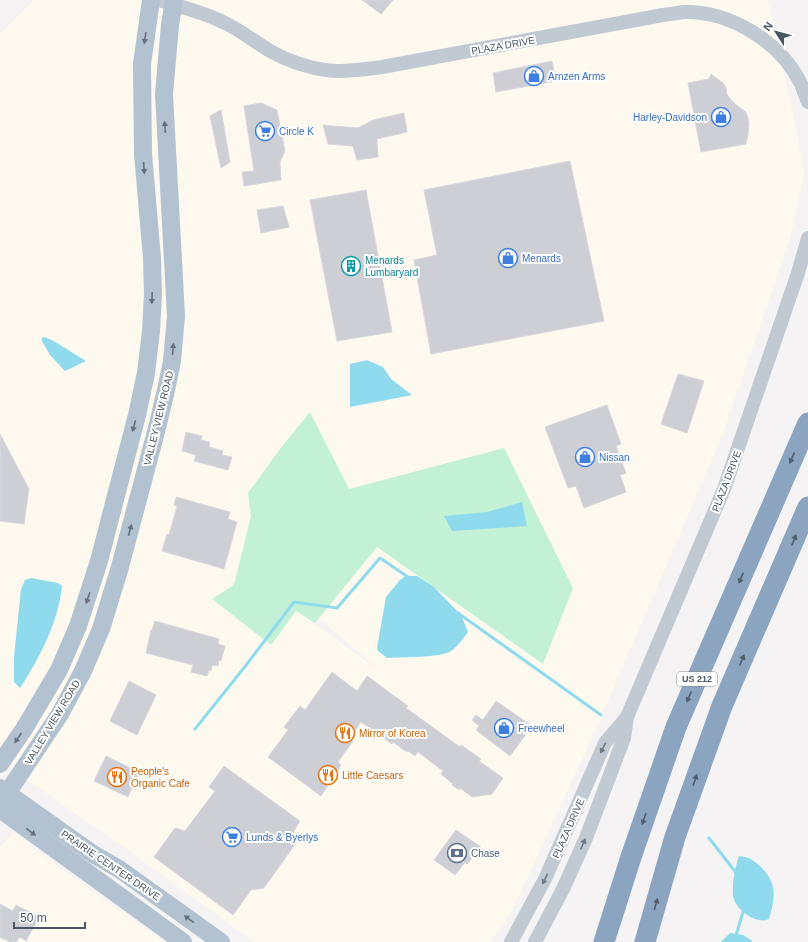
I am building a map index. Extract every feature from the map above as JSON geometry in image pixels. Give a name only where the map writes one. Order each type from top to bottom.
[{"type":"highway","name":"US 212","points":[[604,942],[631,857],[676,727],[808,422]]},
{"type":"highway","name":"US 212","points":[[645,942],[675,837],[717,720],[808,507]]},
{"type":"main road","name":"VALLEY VIEW ROAD","points":[[0,764],[24,729],[59,670],[78,626],[99,561],[137,415],[146,373],[151,331],[152,258],[143,154],[142,64],[152,0]]},
{"type":"main road","name":"VALLEY VIEW ROAD","points":[[2,799],[60,714],[83,671],[101,630],[122,560],[166,390],[172,361],[176,316],[175,275],[164,94],[169,1]]},
{"type":"main road","name":"PRAIRIE CENTER DRIVE","points":[[2,799],[183,942]]},
{"type":"main road","name":"PRAIRIE CENTER DRIVE","points":[[2,799],[119,869],[221,942]]},
{"type":"street","name":"PLAZA DRIVE","points":[[169,1],[226,23],[250,39],[280,55],[312,67],[334,71],[382,67],[663,15],[684,12],[696,13],[720,17],[752,31],[789,64],[800,82],[808,102]]},
{"type":"street","name":"PLAZA DRIVE","points":[[534,942],[563,890],[586,838],[624,738],[627,717],[724,489],[796,280],[808,238]]},
{"type":"street","name":"PLAZA DRIVE","points":[[511,942],[545,879],[605,743],[627,717]]},
{"type":"shaded area","points":[[34,0],[768,0],[796,126],[804,175],[791,236],[721,439],[596,729],[512,911],[491,942],[254,942],[132,853],[0,761],[0,34]],"holes":[[[301,603],[384,674],[296,610]]]},
{"type":"shaded area","points":[[13,832],[59,867],[165,942],[0,942],[0,847]]},
{"type":"green space","points":[[310,412],[349,489],[504,448],[573,588],[543,664],[377,547],[315,623],[296,611],[271,645],[212,599],[232,586],[235,581],[251,516],[248,493],[280,449]]},
{"type":"water","points":[[44,337],[52,340],[86,361],[65,371],[50,355],[42,341],[42,338]]},
{"type":"water","points":[[367,360],[383,367],[391,379],[412,395],[350,407],[350,364]]},
{"type":"water","points":[[522,502],[527,526],[452,531],[444,516],[487,512]]},
{"type":"water","points":[[405,576],[417,576],[434,587],[461,615],[468,632],[458,645],[451,651],[430,656],[387,658],[378,651],[377,648],[386,597]]},
{"type":"water","points":[[31,578],[58,583],[62,586],[57,613],[47,639],[20,688],[14,682],[14,657],[21,589],[25,580]]},
{"type":"water","points":[[739,856],[749,858],[761,867],[773,885],[774,898],[769,919],[756,919],[747,915],[734,900],[733,881]]},
{"type":"water","points":[[730,933],[743,935],[752,942],[721,942]]},
{"type":"building","points":[[362,0],[393,0],[381,14]]},
{"type":"building","points":[[552,61],[556,81],[496,92],[493,73]]},
{"type":"building","name":"Harley-Davidson","points":[[711,74],[723,83],[726,88],[727,95],[735,104],[746,112],[749,122],[748,134],[746,144],[701,152],[688,83],[709,79]]},
{"type":"building","name":"Circle K","points":[[261,103],[277,110],[285,151],[280,162],[281,180],[244,186],[242,172],[254,171],[244,106]]},
{"type":"building","points":[[221,110],[230,162],[221,168],[210,116]]},
{"type":"building","points":[[404,113],[407,132],[377,139],[378,157],[357,160],[353,146],[328,144],[323,125],[358,128],[373,120]]},
{"type":"building","name":"Menards","points":[[570,161],[604,321],[431,354],[414,260],[437,255],[424,190]]},
{"type":"building","name":"Menards Lumbaryard","points":[[366,190],[392,332],[337,341],[310,200]]},
{"type":"building","points":[[283,206],[289,227],[261,233],[257,210]]},
{"type":"building","points":[[678,374],[704,381],[687,433],[661,424]]},
{"type":"building","name":"Nissan","points":[[607,405],[621,444],[616,446],[626,473],[620,475],[626,492],[584,508],[576,486],[568,488],[545,427]]},
{"type":"building","points":[[186,432],[202,436],[201,440],[210,442],[209,447],[223,451],[222,455],[232,457],[228,470],[194,461],[196,455],[182,451]]},
{"type":"building","points":[[0,434],[29,489],[24,524],[0,521]]},
{"type":"building","points":[[176,497],[230,512],[228,519],[237,522],[224,569],[162,551],[167,534],[169,535],[177,506],[174,505]]},
{"type":"building","points":[[155,621],[219,639],[218,644],[225,646],[218,666],[212,665],[211,671],[209,670],[207,676],[191,672],[193,665],[146,653],[151,630]]},
{"type":"building","points":[[332,672],[357,691],[367,676],[408,706],[406,708],[460,747],[461,745],[481,759],[479,761],[503,778],[492,794],[472,797],[460,788],[459,790],[441,774],[443,771],[418,752],[415,756],[408,751],[407,752],[393,742],[392,744],[361,722],[350,739],[353,741],[338,762],[341,765],[321,796],[268,757],[288,730],[284,727],[300,706],[305,710]]},
{"type":"building","points":[[129,681],[156,695],[137,735],[110,721]]},
{"type":"building","name":"Freewheel","points":[[496,701],[532,726],[510,756],[476,730],[479,726],[472,720],[476,715],[483,720]]},
{"type":"building","name":"People's Organic Cafe","points":[[106,756],[139,772],[128,797],[94,781]]},
{"type":"building","name":"Lunds & Byerlys","points":[[224,766],[300,821],[294,831],[296,843],[264,888],[251,890],[233,915],[154,857],[175,828],[185,831],[215,791],[209,787]]},
{"type":"building","name":"Chase","points":[[456,830],[481,847],[467,864],[465,862],[455,875],[434,860]]},
{"type":"building","points":[[0,904],[13,911],[16,905],[39,917],[26,941],[20,937],[16,942],[10,942],[0,937]]},
{"type":"waterway","points":[[195,729],[294,602],[337,608],[380,558],[408,577]]},
{"type":"waterway","points":[[458,613],[601,715]]},
{"type":"waterway","points":[[709,838],[737,874]]},
{"type":"waterway","points":[[734,942],[744,909]]},
{"type":"place","name":"Arnzen Arms","points":[[534,76]]},
{"type":"place","name":"Harley-Davidson","points":[[721,117]]},
{"type":"place","name":"Circle K","points":[[265,131]]},
{"type":"place","name":"Menards","points":[[508,258]]},
{"type":"place","name":"Menards Lumbaryard","points":[[351,266]]},
{"type":"place","name":"Nissan","points":[[585,457]]},
{"type":"place","name":"Freewheel","points":[[504,728]]},
{"type":"place","name":"Mirror of Korea","points":[[345,733]]},
{"type":"place","name":"Little Caesars","points":[[328,775]]},
{"type":"place","name":"People's Organic Cafe","points":[[117,777]]},
{"type":"place","name":"Lunds & Byerlys","points":[[232,837]]},
{"type":"place","name":"Chase","points":[[457,853]]}]
